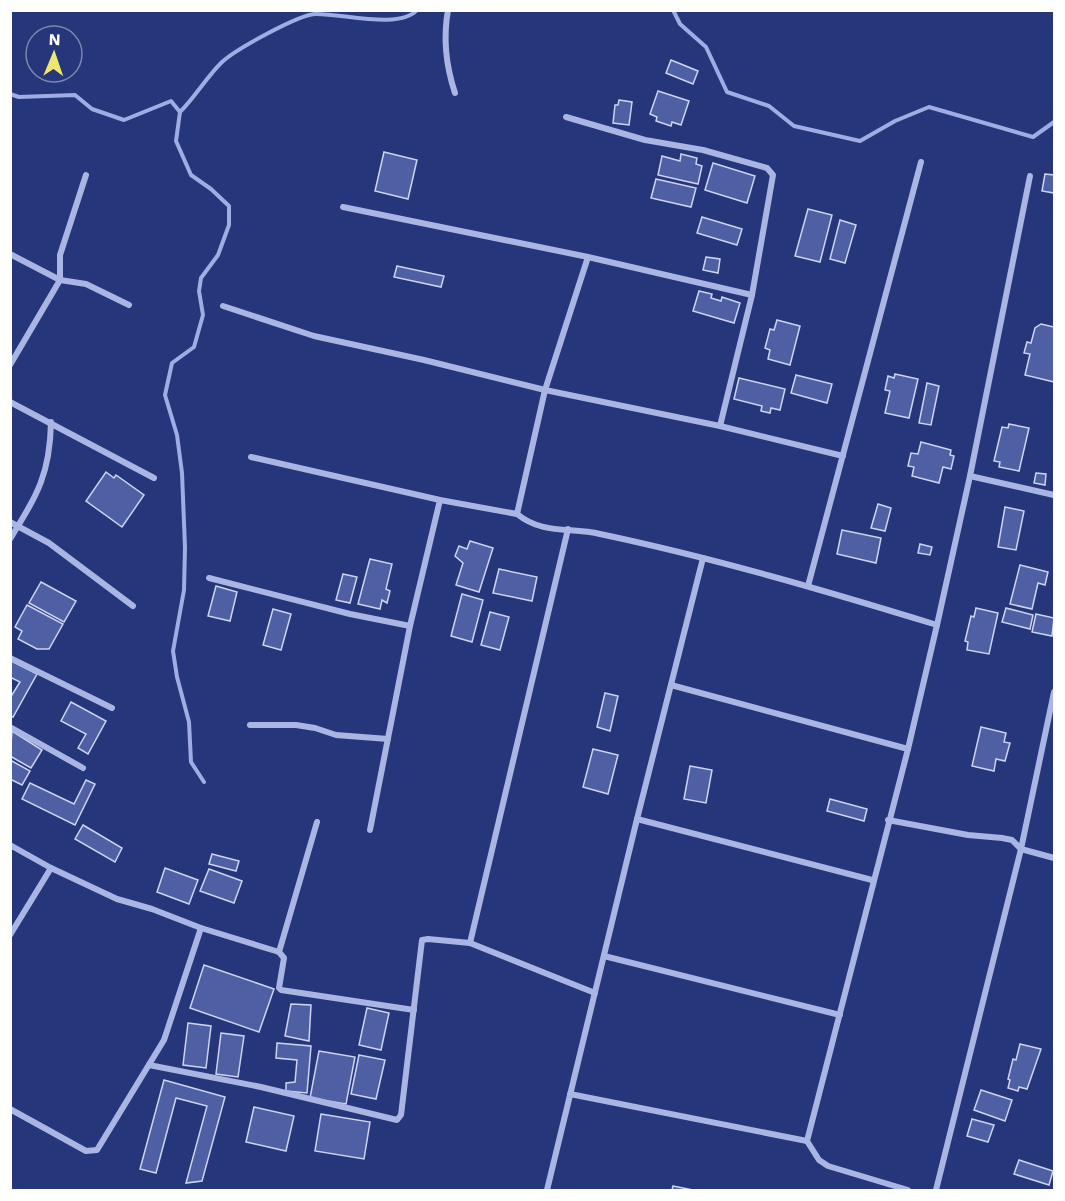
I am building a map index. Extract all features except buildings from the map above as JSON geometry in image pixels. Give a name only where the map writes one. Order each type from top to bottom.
[{"type":"street","points":[[448,10],[446,53],[455,93]]},
{"type":"street","points":[[566,117],[645,140],[703,150],[770,171],[773,174],[752,295],[720,426]]},
{"type":"street","points":[[808,586],[921,162]]},
{"type":"street","points":[[10,365],[60,280],[60,255],[86,175]]},
{"type":"street","points":[[807,1141],[872,880],[908,749],[937,625],[970,476],[1030,176]]},
{"type":"street","points":[[343,207],[588,257],[752,295]]},
{"type":"street","points":[[10,254],[60,280],[86,284],[129,305]]},
{"type":"street","points":[[517,514],[545,390],[588,257]]},
{"type":"street","points":[[223,306],[314,336],[545,390],[720,426],[843,456]]},
{"type":"street","points":[[10,402],[154,478]]},
{"type":"street","points":[[10,539],[36,497],[44,476],[50,445],[51,422]]},
{"type":"street","points":[[250,457],[440,500],[517,514],[538,527],[604,534],[703,558],[808,586],[937,625]]},
{"type":"street","points":[[970,476],[1054,495]]},
{"type":"street","points":[[370,830],[410,626],[440,500]]},
{"type":"street","points":[[10,522],[50,543],[133,606]]},
{"type":"street","points":[[470,943],[567,529]]},
{"type":"street","points":[[547,1191],[703,558]]},
{"type":"street","points":[[209,578],[350,614],[410,626]]},
{"type":"street","points":[[10,658],[112,708]]},
{"type":"street","points":[[671,685],[908,749]]},
{"type":"street","points":[[936,1191],[1021,849],[1054,692]]},
{"type":"street","points":[[250,726],[296,725],[336,735],[388,739]]},
{"type":"street","points":[[10,727],[83,768]]},
{"type":"street","points":[[1045,739],[1054,741]]},
{"type":"street","points":[[637,819],[872,880]]},
{"type":"street","points":[[888,820],[968,835],[1002,837],[1012,840],[1021,849],[1054,858]]},
{"type":"street","points":[[279,952],[317,822]]},
{"type":"street","points":[[10,845],[51,868],[117,899],[279,952],[284,958],[279,988],[281,990],[414,1010]]},
{"type":"street","points":[[10,935],[51,868]]},
{"type":"street","points":[[10,1109],[86,1151],[97,1150],[164,1040],[201,928]]},
{"type":"street","points":[[149,1065],[397,1120],[402,1115],[422,940],[470,943],[595,993]]},
{"type":"street","points":[[604,956],[840,1015]]},
{"type":"street","points":[[570,1094],[807,1141],[819,1160],[828,1166],[908,1191]]},
{"type":"waterway","points":[[180,112],[228,57],[295,20],[315,14],[397,19],[409,16],[417,10]]},
{"type":"waterway","points":[[673,10],[680,24],[706,47],[727,92],[769,106],[794,126],[860,141],[895,121],[929,107],[1033,137],[1054,122]]},
{"type":"waterway","points":[[10,94],[19,97],[75,95],[92,109],[124,120],[171,101],[180,112],[176,141],[191,175],[229,206],[229,225],[218,255],[201,278],[199,291],[203,315],[194,347],[172,363],[165,395],[177,435],[182,473],[185,547],[184,590],[173,651],[177,677],[189,722],[191,762],[204,782]]}]
